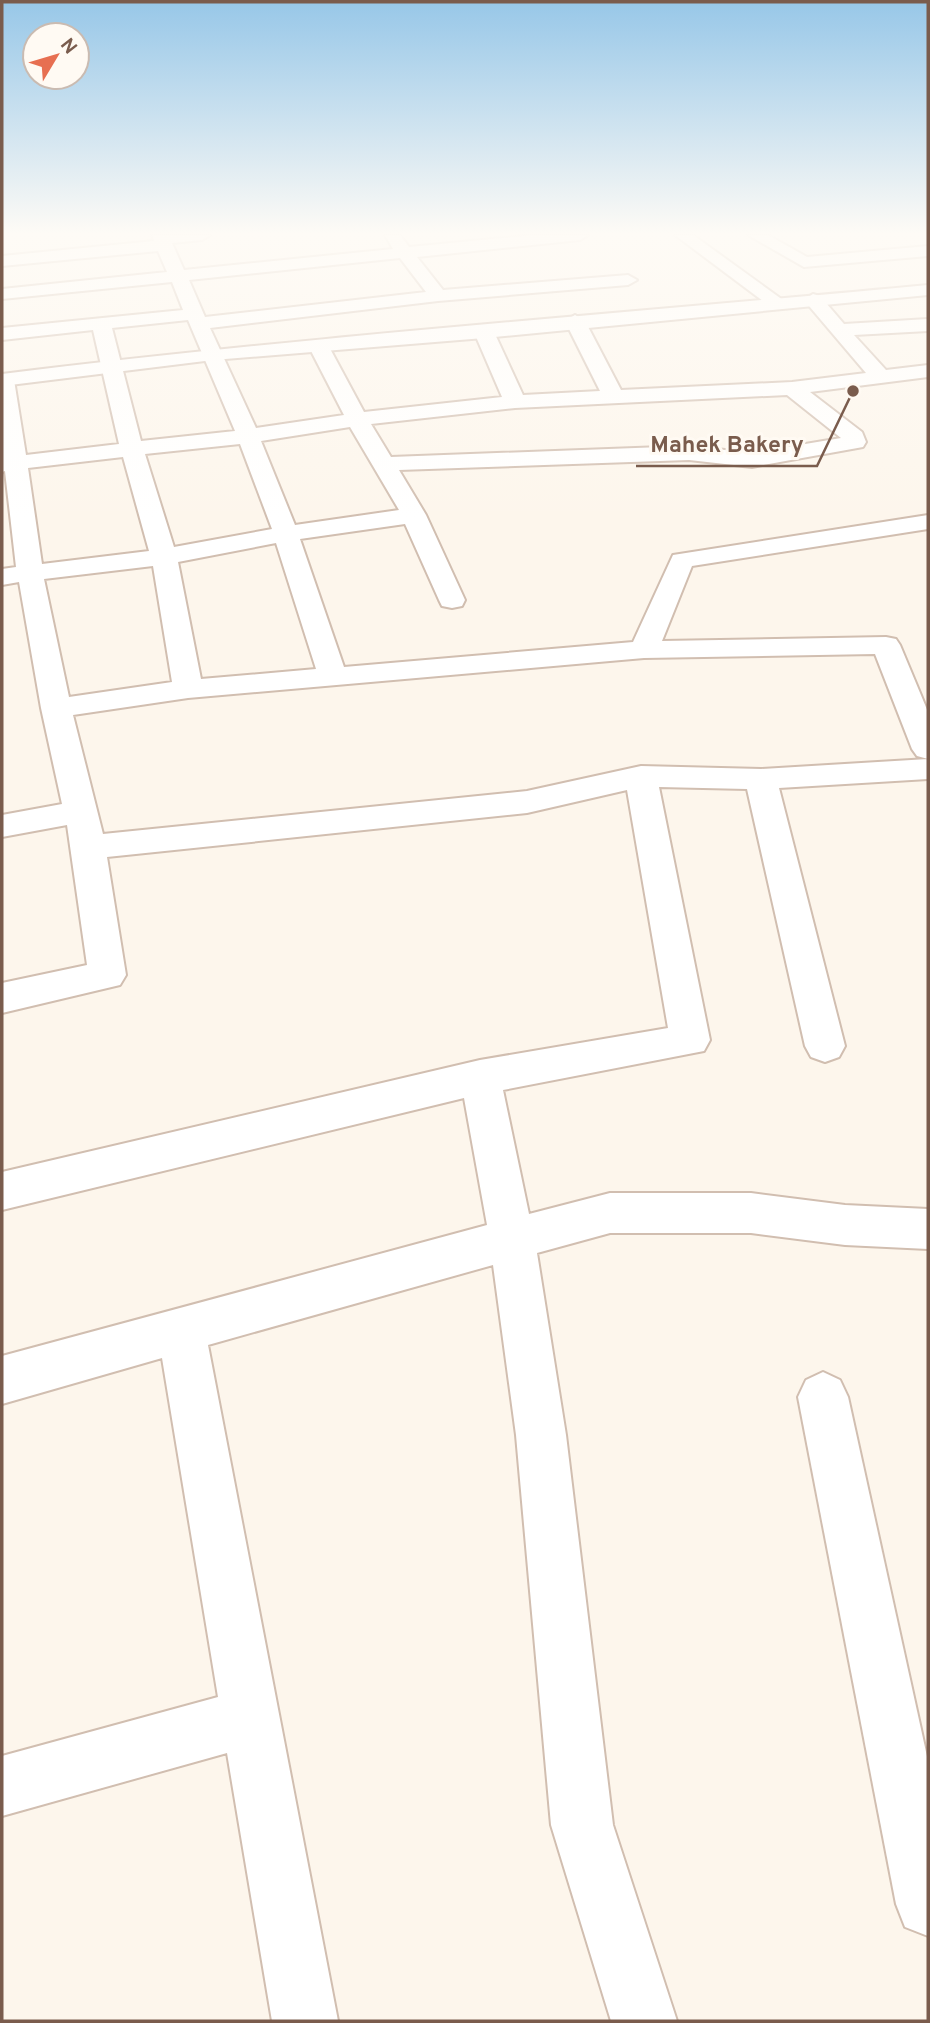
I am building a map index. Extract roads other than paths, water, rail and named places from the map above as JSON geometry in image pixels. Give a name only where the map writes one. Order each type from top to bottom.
[{"type":"street","points":[[2,334],[47,329]]},
{"type":"street","points":[[102,329],[132,449],[164,556],[188,690]]},
{"type":"street","points":[[202,329],[286,534],[333,676]]},
{"type":"street","points":[[2,998],[107,975],[89,847],[56,708],[9,464],[3,380],[213,354],[505,329]]},
{"type":"street","points":[[579,329],[613,396]]},
{"type":"street","points":[[839,330],[850,329]]},
{"type":"street","points":[[839,330],[880,376]]},
{"type":"street","points":[[484,332],[515,402]]},
{"type":"street","points":[[318,345],[356,419],[414,516],[452,600]]},
{"type":"street","points":[[9,464],[248,436],[356,419],[515,402],[792,388],[928,371]]},
{"type":"street","points":[[906,373],[928,391]]},
{"type":"street","points":[[385,464],[689,453],[752,460],[855,442],[854,437],[792,388]]},
{"type":"street","points":[[2,577],[164,556],[286,534],[414,516]]},
{"type":"street","points":[[644,650],[682,560],[928,522]]},
{"type":"street","points":[[56,708],[188,690],[644,650],[886,645],[928,749]]},
{"type":"street","points":[[89,847],[527,802],[641,776],[761,779],[928,769]]},
{"type":"street","points":[[2,1191],[480,1077],[690,1040],[641,776]]},
{"type":"street","points":[[761,779],[825,1046]]},
{"type":"street","points":[[2,825],[80,812]]},
{"type":"street","points":[[480,1077],[512,1238],[541,1434],[582,1825],[644,2021]]},
{"type":"street","points":[[2,1380],[610,1213],[751,1213],[845,1225],[928,1229]]},
{"type":"street","points":[[181,1329],[304,2021]]},
{"type":"street","points":[[823,1397],[928,1904]]},
{"type":"street","points":[[2,1786],[249,1718]]},
{"type":"place","name":"Mahek Bakery","points":[[853,391]]}]
